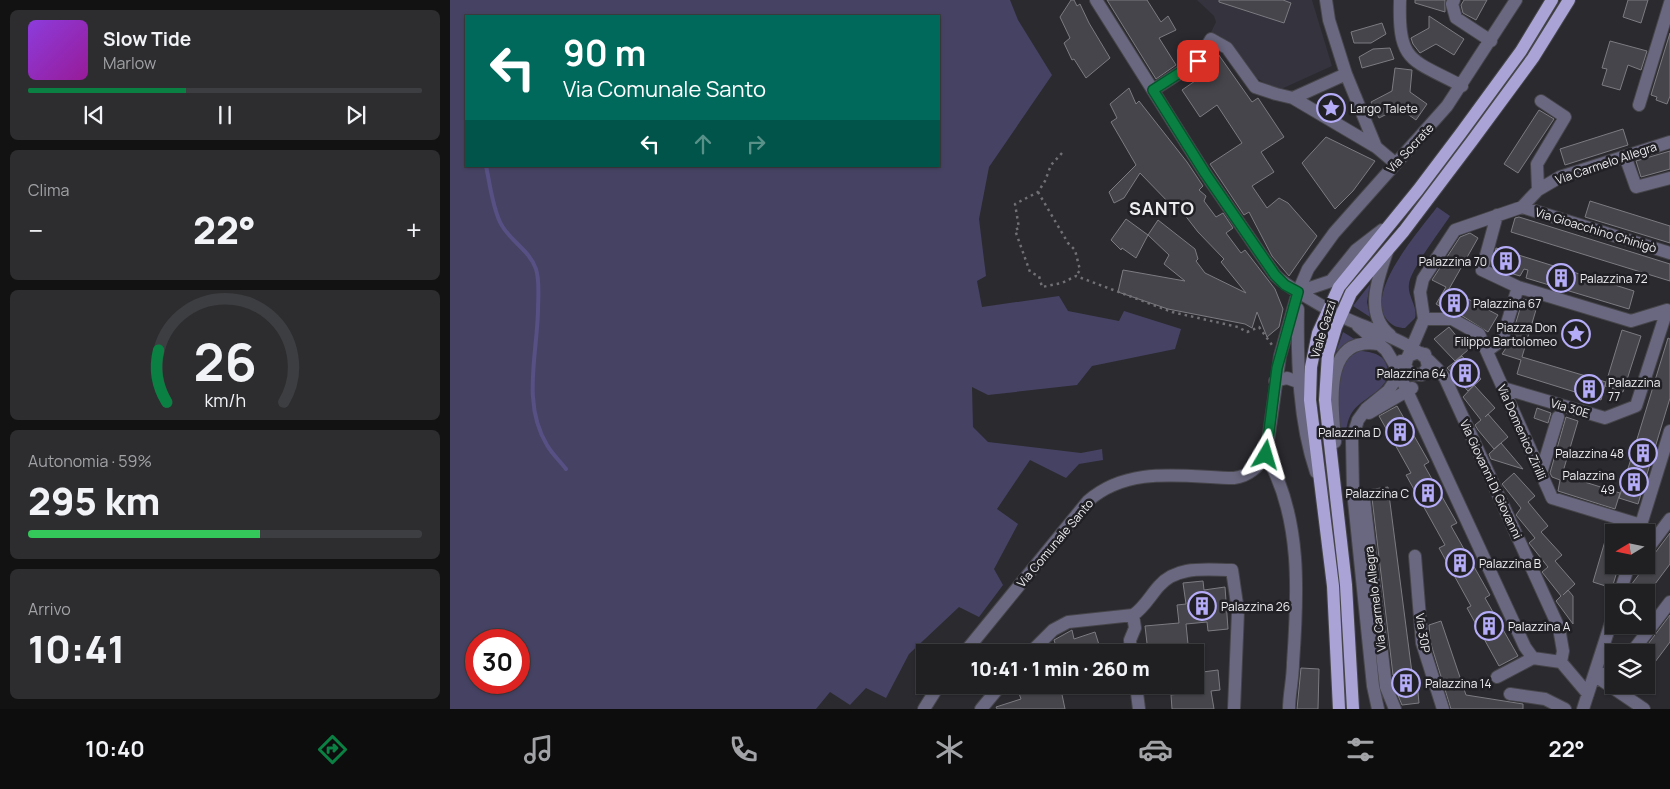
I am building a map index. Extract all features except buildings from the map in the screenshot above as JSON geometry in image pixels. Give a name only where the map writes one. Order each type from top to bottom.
[{"type":"main road","name":"Viale Gazzi","points":[[1339,709],[1333,586],[1318,479],[1310,381],[1313,350],[1321,322],[1339,287],[1354,266],[1418,190],[1515,58],[1552,0]]},
{"type":"main road","name":"Viale Gazzi","points":[[1353,709],[1348,603],[1334,492],[1324,386],[1328,354],[1340,315],[1350,293],[1430,197],[1533,58],[1569,0]]},
{"type":"street","points":[[1096,0],[1205,173],[1275,275],[1285,285],[1340,315],[1389,335]]},
{"type":"street","points":[[1326,0],[1344,68],[1376,147]]},
{"type":"street","points":[[1400,0],[1400,36],[1406,52],[1417,62],[1462,86]]},
{"type":"street","points":[[1454,0],[1452,4],[1456,18],[1491,41]]},
{"type":"street","name":"Via Socrate","points":[[1298,292],[1316,256],[1395,163],[1433,124],[1462,86],[1516,0]]},
{"type":"street","points":[[1639,105],[1670,3]]},
{"type":"street","points":[[1153,90],[1198,61],[1212,39],[1227,48],[1255,87],[1293,98],[1376,147],[1395,163]]},
{"type":"street","points":[[1293,98],[1344,68]]},
{"type":"street","points":[[1538,190],[1537,164],[1565,116],[1541,101]]},
{"type":"street","name":"Via Carmelo Allegra","points":[[1422,324],[1420,292],[1423,279],[1451,234],[1461,227],[1522,207],[1538,190],[1560,177],[1670,142]]},
{"type":"street","points":[[1625,156],[1636,187],[1670,178]]},
{"type":"street","name":"Via Gioacchino Chinigò","points":[[1522,207],[1670,253]]},
{"type":"street","points":[[1497,215],[1482,270],[1518,287],[1631,321],[1668,310]]},
{"type":"street","points":[[1298,292],[1331,281],[1356,250],[1389,225]]},
{"type":"street","points":[[1387,250],[1375,295],[1377,314],[1389,335],[1412,359],[1411,374],[1422,375]]},
{"type":"street","points":[[1487,351],[1502,340],[1518,287]]},
{"type":"street","points":[[1289,709],[1297,576],[1285,502],[1275,470],[1266,455],[1275,381],[1298,292]]},
{"type":"street","points":[[1298,292],[1301,384],[1308,447],[1318,479]]},
{"type":"street","name":"Via 30E","points":[[1503,388],[1605,418],[1636,406],[1668,310]]},
{"type":"street","name":"Via Domenico Zirilli","points":[[1389,335],[1406,336],[1422,324],[1452,319],[1480,334],[1552,498],[1626,524]]},
{"type":"street","points":[[1354,322],[1382,347]]},
{"type":"street","points":[[1422,324],[1412,359],[1407,393],[1525,647],[1533,658]]},
{"type":"street","points":[[1334,492],[1333,392],[1335,368],[1341,357],[1350,348],[1360,344],[1382,347],[1428,367],[1407,393],[1358,420]]},
{"type":"street","points":[[1358,420],[1366,409],[1388,391],[1412,359]]},
{"type":"street","name":"Via Giovanni Di Giovanni","points":[[1412,359],[1445,378],[1559,628],[1563,651],[1561,662]]},
{"type":"street","points":[[1275,381],[1287,378],[1295,379],[1301,384]]},
{"type":"street","points":[[1541,473],[1558,417]]},
{"type":"street","name":"Via Carmelo Allegra","points":[[1358,420],[1353,432],[1351,450],[1353,491],[1372,686],[1378,709]]},
{"type":"street","points":[[1642,524],[1670,431]]},
{"type":"street","name":"Via Comunale Santo","points":[[972,644],[1088,501],[1097,493],[1118,482],[1144,476],[1240,477],[1260,465],[1266,455]]},
{"type":"street","name":"Via Carmelo Allegra","points":[[1353,491],[1364,500],[1386,686],[1395,709]]},
{"type":"street","points":[[1655,539],[1670,519]]},
{"type":"street","name":"Via 30P","points":[[1415,556],[1422,643],[1443,709]]},
{"type":"street","points":[[1039,644],[1054,630],[1068,622],[1132,615],[1140,610],[1160,585],[1177,573],[1189,570],[1232,570],[1238,611],[1234,709]]},
{"type":"street","points":[[1638,644],[1670,602]]},
{"type":"street","points":[[1130,644],[1135,628],[1132,615]]},
{"type":"street","points":[[1583,709],[1607,634]]},
{"type":"street","points":[[1497,677],[1533,658],[1561,662],[1588,694]]},
{"type":"street","points":[[1594,675],[1605,674]]},
{"type":"street","points":[[1594,675],[1644,709]]},
{"type":"street","points":[[924,709],[933,694]]},
{"type":"street","points":[[982,709],[993,694]]},
{"type":"street","points":[[1137,694],[1139,709]]},
{"type":"street","points":[[1510,694],[1545,699],[1565,709]]},
{"type":"path","points":[[1038,192],[1068,243],[1075,250],[1080,270],[1076,276],[1062,283],[1042,287],[1040,276],[1030,272],[1015,230],[1019,228],[1015,204],[1038,192],[1045,181],[1051,165],[1062,153]]},
{"type":"path","points":[[1076,276],[1132,298],[1188,316],[1238,327],[1247,332],[1259,327],[1280,356]]},
{"type":"shaded area","points":[[450,0],[1010,0],[1018,20],[1052,75],[989,167],[979,219],[986,276],[977,281],[982,307],[1059,296],[1068,311],[1119,321],[1124,311],[1181,329],[1175,349],[1092,366],[1077,385],[988,395],[972,387],[973,427],[988,442],[1081,453],[1102,449],[1103,460],[1079,464],[1066,478],[1030,460],[997,509],[1018,524],[994,569],[1003,585],[979,617],[959,607],[920,644],[916,644],[916,647],[909,654],[886,698],[866,688],[850,705],[830,692],[816,709],[450,709]]},
{"type":"shaded area","points":[[1197,0],[1312,0],[1332,66],[1279,90],[1252,75],[1231,44],[1211,32],[1216,22],[1214,16]]},
{"type":"shaded area","points":[[1437,207],[1450,216],[1420,260],[1411,278],[1409,288],[1416,314],[1415,318],[1405,328],[1398,327],[1388,321],[1382,309],[1382,295],[1397,262]]},
{"type":"shaded area","points":[[1370,284],[1367,302],[1370,317],[1353,306]]},
{"type":"shaded area","points":[[1343,332],[1356,340],[1343,345],[1336,352]]},
{"type":"shaded area","points":[[1359,351],[1373,353],[1382,358],[1388,369],[1388,377],[1379,389],[1353,411],[1349,418],[1343,441],[1337,412],[1339,379],[1344,360]]},
{"type":"waterway","points":[[486,167],[493,202],[500,222],[508,234],[529,256],[536,269],[538,279],[537,328],[533,379],[535,413],[539,429],[547,445],[566,469]]},
{"type":"place","name":"Largo Talete","points":[[1331,108]]},
{"type":"place","name":"Palazzina 70","points":[[1506,261]]},
{"type":"place","name":"Palazzina 72","points":[[1561,278]]},
{"type":"place","name":"Palazzina 67","points":[[1454,303]]},
{"type":"place","name":"Piazza Don Filippo Bartolomeo","points":[[1576,334]]},
{"type":"place","name":"Palazzina 64","points":[[1465,373]]},
{"type":"place","name":"Palazzina 77","points":[[1589,389]]},
{"type":"place","name":"Palazzina D","points":[[1400,432]]},
{"type":"place","name":"Palazzina 48","points":[[1643,453]]},
{"type":"place","name":"Palazzina 49","points":[[1634,482]]},
{"type":"place","name":"Palazzina C","points":[[1428,493]]},
{"type":"place","name":"Palazzina B","points":[[1460,563]]},
{"type":"place","name":"Palazzina 26","points":[[1202,606]]},
{"type":"place","name":"Palazzina A","points":[[1489,626]]},
{"type":"place","name":"Palazzina 14","points":[[1406,683]]},
{"type":"district","name":"SANTO","points":[[1162,208]]},
{"type":"route","points":[[1198,61],[1153,90],[1205,173],[1275,275],[1285,285],[1298,292],[1277,368],[1266,455]]}]
